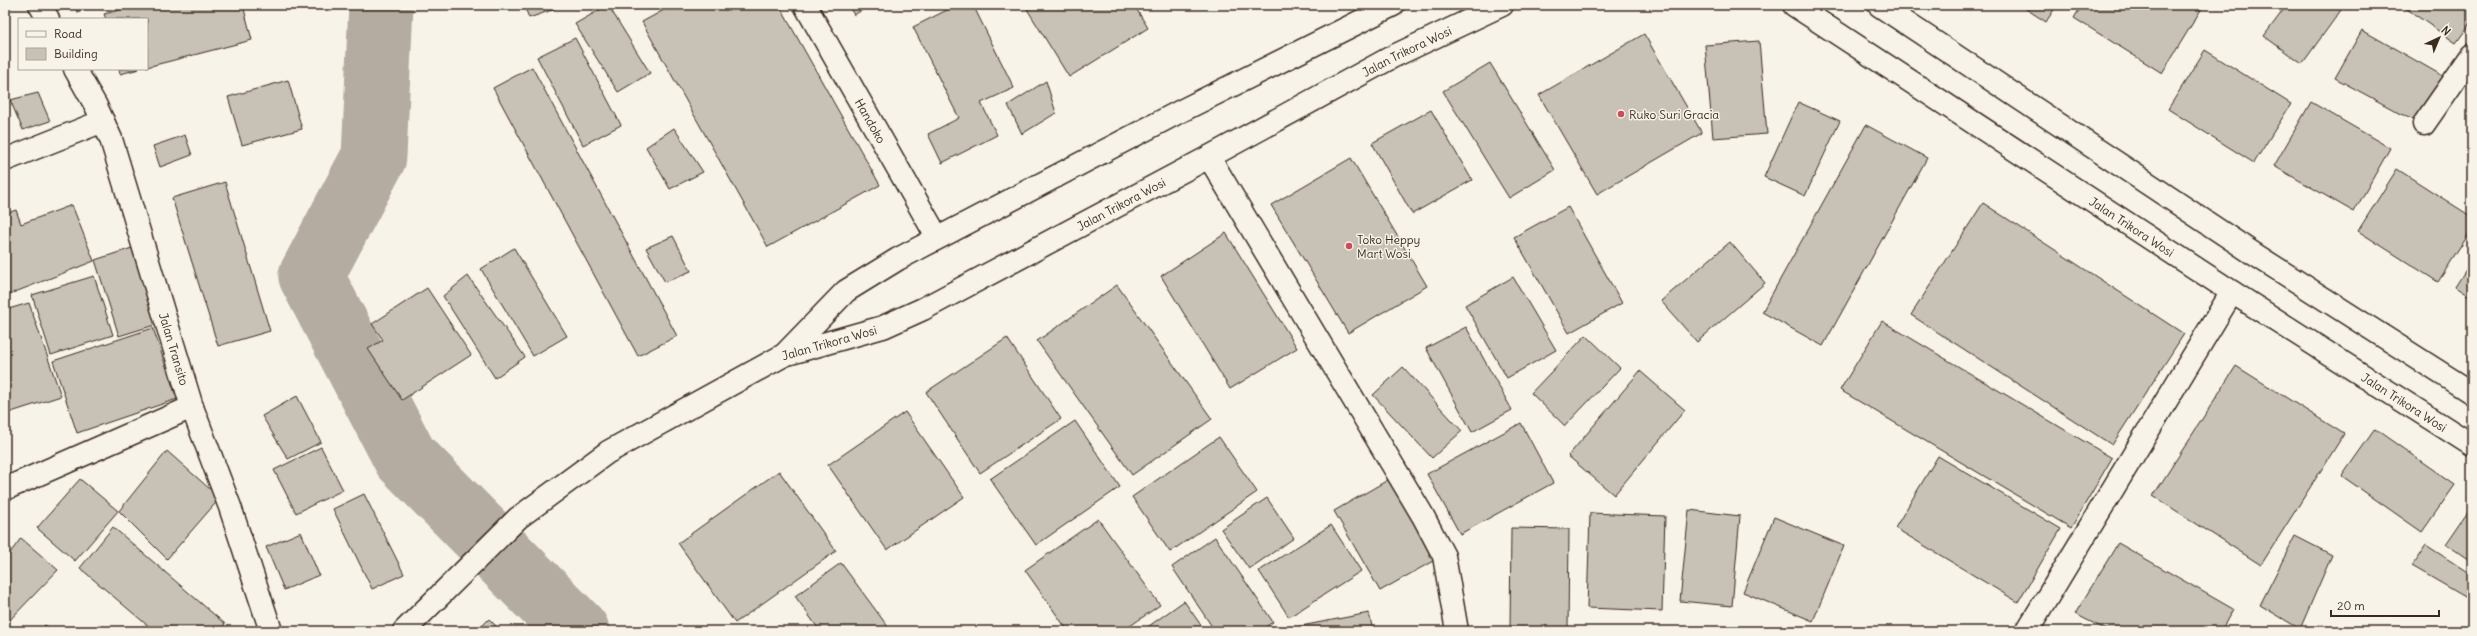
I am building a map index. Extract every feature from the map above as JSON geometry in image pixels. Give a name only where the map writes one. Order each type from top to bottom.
[{"type":"main road","points":[[40,5],[47,18]]},
{"type":"main road","name":"Handoko","points":[[805,5],[937,237]]},
{"type":"main road","name":"Jalan Trikora Wosi","points":[[784,355],[846,291],[937,237],[1393,5]]},
{"type":"main road","name":"Jalan Trikora Wosi","points":[[784,355],[883,327],[923,309],[1209,157],[1392,57],[1502,5]]},
{"type":"main road","name":"Jalan Trikora Wosi","points":[[1794,5],[2232,292],[2472,445]]},
{"type":"main road","points":[[1879,5],[2254,254],[2472,393]]},
{"type":"main road","points":[[2424,124],[2472,55]]},
{"type":"main road","name":"Jalan Transito","points":[[76,70],[103,121],[117,157],[192,407],[230,507],[271,631]]},
{"type":"main road","points":[[5,160],[103,121]]},
{"type":"main road","points":[[1209,157],[1423,516],[1444,556],[1457,631]]},
{"type":"main road","points":[[2027,631],[2232,292]]},
{"type":"main road","points":[[404,631],[518,518],[608,452],[784,355]]},
{"type":"main road","points":[[5,489],[192,407]]},
{"type":"building","points":[[75,5],[97,5],[77,12]]},
{"type":"building","points":[[139,5],[243,5],[252,40],[148,67],[148,18],[106,18],[104,14]]},
{"type":"building","points":[[524,5],[552,5],[555,9],[529,18]]},
{"type":"building","points":[[608,5],[650,73],[618,92],[575,24]]},
{"type":"building","points":[[673,5],[779,5],[880,185],[768,247],[642,22]]},
{"type":"building","points":[[848,5],[870,5],[854,15]]},
{"type":"building","points":[[957,5],[973,5],[1014,88],[981,103],[997,135],[942,163],[928,134],[959,118],[913,27]]},
{"type":"building","points":[[1034,5],[1134,5],[1148,28],[1069,77],[1027,9]]},
{"type":"building","points":[[2020,5],[2057,5],[2046,22]]},
{"type":"building","points":[[2082,5],[2198,5],[2202,8],[2162,73],[2074,18]]},
{"type":"building","points":[[2287,5],[2335,5],[2341,10],[2302,64],[2264,36]]},
{"type":"building","points":[[2401,5],[2472,5],[2472,21],[2456,43]]},
{"type":"building","points":[[2362,30],[2443,76],[2418,123],[2335,78]]},
{"type":"building","name":"Ruko Suri Gracia","points":[[1644,34],[1702,133],[1597,194],[1539,95]]},
{"type":"building","points":[[575,38],[621,125],[583,145],[537,57]]},
{"type":"building","points":[[1759,41],[1767,134],[1713,138],[1705,45]]},
{"type":"building","points":[[2205,50],[2291,104],[2254,163],[2168,109]]},
{"type":"building","points":[[1490,63],[1555,170],[1509,198],[1443,91]]},
{"type":"building","points":[[532,67],[677,336],[638,356],[493,88]]},
{"type":"building","points":[[119,70],[135,70],[120,74]]},
{"type":"building","points":[[288,80],[302,129],[242,145],[228,97]]},
{"type":"building","points":[[1046,81],[1056,113],[1022,134],[1008,105]]},
{"type":"building","points":[[38,93],[50,121],[23,130],[10,100]]},
{"type":"building","points":[[1798,102],[1840,121],[1805,196],[1764,177]]},
{"type":"building","points":[[2311,102],[2390,148],[2354,212],[2274,166]]},
{"type":"building","points":[[1431,110],[1472,180],[1412,214],[1372,143]]},
{"type":"building","points":[[1866,125],[1927,158],[1823,346],[1762,312]]},
{"type":"building","points":[[674,128],[703,172],[670,189],[646,147]]},
{"type":"building","points":[[185,135],[192,155],[160,167],[153,146]]},
{"type":"building","name":"Toko Heppy Mart Wosi","points":[[1351,158],[1427,286],[1348,333],[1271,205]]},
{"type":"building","points":[[2397,169],[2472,217],[2472,229],[2438,282],[2358,231]]},
{"type":"building","points":[[225,182],[270,331],[218,346],[172,198]]},
{"type":"building","points":[[1983,203],[2184,334],[2112,445],[1911,315]]},
{"type":"building","points":[[72,205],[94,261],[5,296],[5,214],[16,210],[21,224]]},
{"type":"building","points":[[1568,207],[1622,303],[1569,333],[1514,237]]},
{"type":"building","points":[[1226,233],[1297,348],[1230,389],[1161,276]]},
{"type":"building","points":[[673,236],[691,271],[665,282],[646,248]]},
{"type":"building","points":[[1730,242],[1765,283],[1697,342],[1661,301]]},
{"type":"building","points":[[138,246],[161,323],[119,336],[95,260]]},
{"type":"building","points":[[514,248],[567,336],[533,356],[481,269]]},
{"type":"building","points":[[2472,260],[2472,298],[2455,287]]},
{"type":"building","points":[[94,276],[113,335],[51,355],[32,295]]},
{"type":"building","points":[[468,276],[525,357],[495,378],[443,296]]},
{"type":"building","points":[[1513,277],[1556,350],[1507,378],[1465,305]]},
{"type":"building","points":[[1117,285],[1212,419],[1132,475],[1037,341]]},
{"type":"building","points":[[427,288],[471,355],[402,400],[368,349],[383,340],[372,324]]},
{"type":"building","points":[[29,303],[61,396],[5,414],[5,310]]},
{"type":"building","points":[[1882,321],[2112,458],[2071,528],[1840,390]]},
{"type":"building","points":[[1466,327],[1512,410],[1472,432],[1426,348]]},
{"type":"building","points":[[153,328],[177,399],[77,433],[53,361]]},
{"type":"building","points":[[1586,335],[1620,368],[1565,426],[1531,393]]},
{"type":"building","points":[[1007,338],[1061,419],[980,473],[926,392]]},
{"type":"building","points":[[2236,366],[2344,434],[2261,565],[2153,496]]},
{"type":"building","points":[[1403,367],[1462,431],[1432,458],[1373,395]]},
{"type":"building","points":[[1640,371],[1685,410],[1614,495],[1568,456]]},
{"type":"building","points":[[297,396],[321,442],[288,459],[262,416]]},
{"type":"building","points":[[905,412],[964,497],[887,550],[828,465]]},
{"type":"building","points":[[1075,421],[1120,487],[1036,545],[990,479]]},
{"type":"building","points":[[1521,423],[1553,483],[1460,534],[1427,474]]},
{"type":"building","points":[[2375,429],[2455,485],[2422,532],[2342,476]]},
{"type":"building","points":[[1219,437],[1257,492],[1170,552],[1132,497]]},
{"type":"building","points":[[321,447],[343,490],[296,513],[274,470]]},
{"type":"building","points":[[167,451],[220,498],[167,559],[119,511]]},
{"type":"building","points":[[1938,456],[2061,529],[2018,602],[1895,528]]},
{"type":"building","points":[[779,471],[836,551],[735,623],[678,543]]},
{"type":"building","points":[[1393,477],[1440,557],[1380,591],[1334,511]]},
{"type":"building","points":[[80,479],[118,511],[75,561],[37,528]]},
{"type":"building","points":[[364,494],[404,574],[372,589],[333,509]]},
{"type":"building","points":[[1267,498],[1294,538],[1249,569],[1221,529]]},
{"type":"building","points":[[2472,506],[2472,562],[2446,544]]},
{"type":"building","points":[[1689,510],[1740,516],[1732,606],[1680,601]]},
{"type":"building","points":[[1590,513],[1665,516],[1662,611],[1587,608]]},
{"type":"building","points":[[1774,517],[1844,546],[1813,621],[1743,592]]},
{"type":"building","points":[[1098,519],[1160,605],[1123,631],[1068,631],[1025,570]]},
{"type":"building","points":[[1331,525],[1361,571],[1289,617],[1259,571]]},
{"type":"building","points":[[113,527],[225,624],[219,631],[154,631],[80,568]]},
{"type":"building","points":[[1511,528],[1569,529],[1568,631],[1510,631]]},
{"type":"building","points":[[301,532],[319,575],[284,590],[266,547]]},
{"type":"building","points":[[2295,536],[2332,555],[2300,629],[2260,605]]},
{"type":"building","points":[[1215,537],[1273,622],[1259,631],[1215,631],[1172,567]]},
{"type":"building","points":[[21,538],[58,570],[5,625],[5,560]]},
{"type":"building","points":[[2118,543],[2233,609],[2221,631],[2109,631],[2075,614]]},
{"type":"building","points":[[2426,545],[2472,575],[2472,601],[2412,566]]},
{"type":"building","points":[[841,563],[891,631],[820,631],[795,596]]},
{"type":"building","points":[[1184,601],[1205,631],[1142,631]]},
{"type":"building","points":[[1369,613],[1373,631],[1275,631]]},
{"type":"building","points":[[489,619],[501,631],[477,631]]},
{"type":"building","points":[[45,625],[53,631],[39,631]]},
{"type":"waterway","points":[[381,5],[374,157],[311,276],[405,457],[577,631]]},
{"type":"place","name":"Ruko Suri Gracia","points":[[1621,114]]},
{"type":"place","name":"Toko Heppy Mart Wosi","points":[[1349,246]]}]
